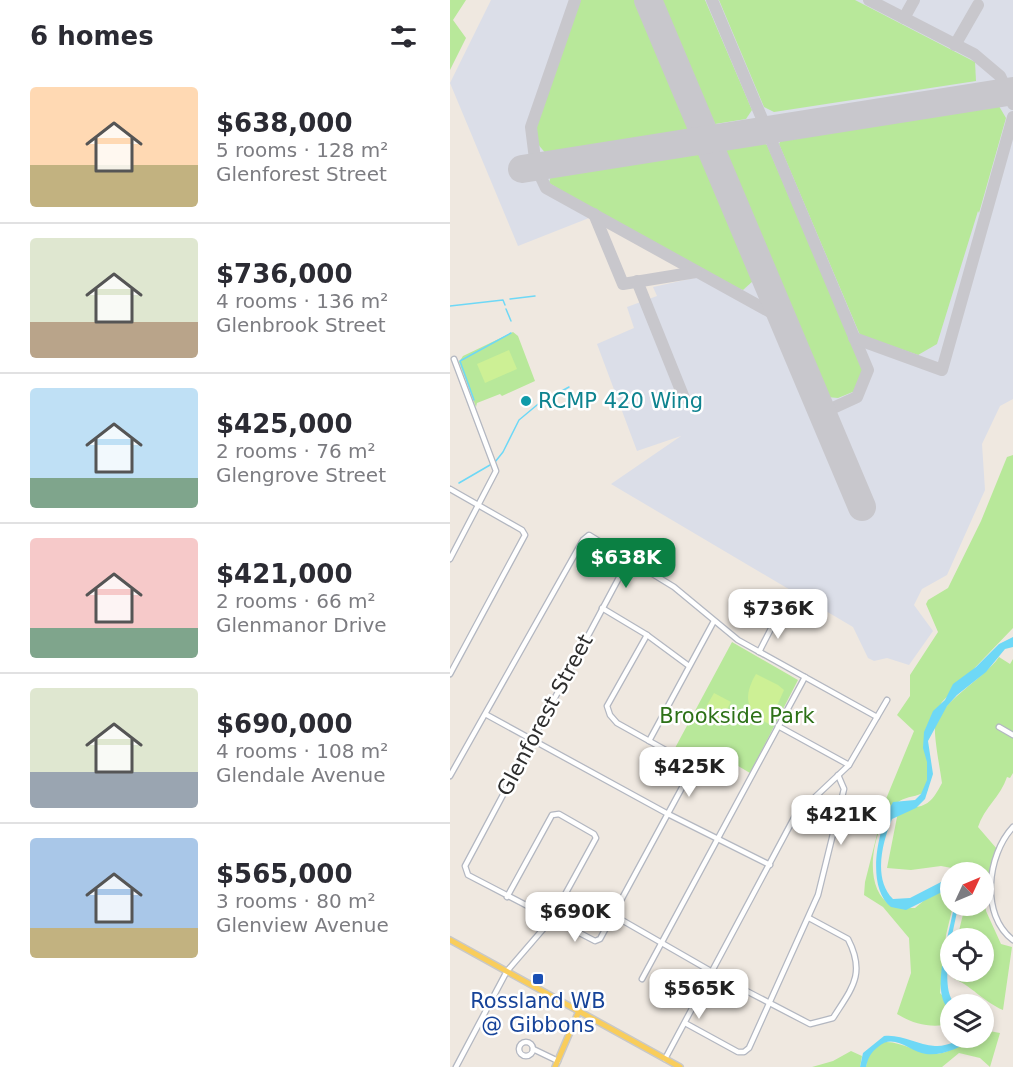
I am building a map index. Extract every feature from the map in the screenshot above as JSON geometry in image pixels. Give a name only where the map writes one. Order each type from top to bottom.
[{"type":"main road","points":[[450,940],[680,1067]]},
{"type":"main road","points":[[557,1064],[579,1011]]},
{"type":"street","points":[[450,560],[496,471],[454,359]]},
{"type":"street","points":[[450,489],[522,530],[524,538],[450,674]]},
{"type":"street","points":[[450,776],[452,768],[487,715],[584,540],[589,535],[674,587],[738,640],[877,717]]},
{"type":"street","name":"Glenforest Street","points":[[507,897],[465,872],[465,866],[629,559]]},
{"type":"street","points":[[602,609],[647,635],[689,666]]},
{"type":"street","points":[[759,652],[777,617]]},
{"type":"street","points":[[649,741],[714,621]]},
{"type":"street","points":[[456,1067],[507,971],[551,920],[596,838],[594,834],[559,814],[552,815],[507,897],[551,920],[595,941],[600,939],[691,771],[687,762],[617,723],[610,715],[607,706],[647,635]]},
{"type":"street","points":[[642,979],[806,677]]},
{"type":"street","points":[[665,1059],[795,816],[849,765],[887,700]]},
{"type":"street","points":[[487,715],[668,814],[770,865]]},
{"type":"street","points":[[778,726],[849,765]]},
{"type":"street","points":[[999,727],[1013,735]]},
{"type":"street","points":[[685,1023],[744,1052],[756,1035],[818,895],[844,789],[838,775]]},
{"type":"street","points":[[1013,827],[996,861],[991,881],[991,902],[998,922],[1013,940]]},
{"type":"street","points":[[613,915],[810,1024],[822,1023],[833,1018],[853,987],[858,973],[848,939],[809,918]]},
{"type":"street","points":[[533,1049],[557,1064]]},
{"type":"shaded area","points":[[491,0],[1013,0],[1013,399],[1000,406],[982,444],[985,490],[947,575],[922,589],[914,605],[933,631],[909,665],[887,658],[874,661],[868,658],[853,627],[611,484],[681,436],[637,451],[597,344],[634,328],[627,307],[657,296],[653,287],[694,278],[695,271],[589,218],[518,246],[450,83]]},
{"type":"green space","points":[[450,0],[466,0],[453,20],[466,38],[450,70]]},
{"type":"green space","points":[[580,0],[637,0],[681,104],[688,129],[547,155],[532,137]]},
{"type":"green space","points":[[660,0],[705,0],[752,110],[746,119],[715,124]]},
{"type":"green space","points":[[719,0],[855,0],[975,62],[976,81],[774,112],[764,107]]},
{"type":"green space","points":[[996,101],[1006,118],[979,213],[978,211],[937,344],[918,355],[860,335],[779,144],[784,134]]},
{"type":"green space","points":[[755,138],[767,145],[863,370],[855,391],[838,398],[827,397],[723,150],[727,144]]},
{"type":"green space","points":[[676,150],[699,152],[709,169],[754,280],[743,290],[695,271],[549,183],[552,172]]},
{"type":"green space","points":[[513,332],[518,336],[535,381],[502,396],[500,394],[477,403],[476,407],[459,362],[463,356]]},
{"type":"green space","points":[[509,350],[517,369],[485,383],[477,364]]},
{"type":"green space","points":[[1013,455],[1013,628],[942,702],[927,728],[928,790],[895,805],[881,827],[873,857],[876,886],[882,897],[892,906],[915,908],[940,888],[940,916],[951,916],[948,928],[940,928],[940,1026],[923,1025],[897,1014],[911,973],[909,938],[883,907],[864,895],[865,882],[886,799],[914,731],[897,715],[910,696],[910,675],[938,632],[926,604],[928,600],[948,588],[981,521],[1007,457]]},
{"type":"green space","name":"Brookside Park","points":[[732,642],[798,680],[750,773],[728,760],[721,772],[675,748]]},
{"type":"green space","points":[[999,657],[1010,664],[1013,659],[1013,773],[1010,778],[1007,777],[978,827],[997,849],[994,873],[994,862],[940,862],[940,866],[911,870],[887,868],[898,812],[904,807],[918,807],[928,803],[942,783],[935,732],[938,718],[953,700]]},
{"type":"green space","points":[[756,674],[784,690],[769,724],[755,714],[749,703],[749,689]]},
{"type":"green space","points":[[714,693],[731,702],[719,724],[702,714]]},
{"type":"green space","points":[[963,916],[988,916],[994,928],[960,928]]},
{"type":"green space","points":[[994,929],[1001,944],[1012,947],[1003,1010],[994,1005],[994,994],[978,994],[960,982],[994,982]]},
{"type":"green space","points":[[994,1032],[1000,1033],[990,1067],[980,1058],[959,1053],[942,1067],[866,1067],[870,1053],[876,1045],[885,1042],[926,1053],[935,1054],[954,1048],[994,1048]]},
{"type":"green space","points":[[851,1051],[862,1056],[860,1067],[812,1067],[833,1061]]},
{"type":"water","points":[[1013,637],[1013,647],[1005,649],[986,672],[947,706],[928,741],[933,774],[925,799],[916,808],[892,819],[885,839],[881,871],[887,891],[893,899],[910,898],[940,883],[940,893],[906,910],[891,907],[883,898],[876,871],[879,841],[888,813],[893,802],[915,800],[921,794],[927,780],[927,762],[923,748],[924,732],[933,711],[945,700],[953,684],[976,667],[999,644]]},
{"type":"water","points":[[952,916],[956,916],[954,928],[949,928]]},
{"type":"water","points":[[941,982],[948,982],[950,994],[942,994]]},
{"type":"water","points":[[884,1036],[940,1045],[940,1048],[957,1048],[939,1054],[926,1054],[890,1041],[872,1053],[866,1067],[860,1067],[863,1053]]},
{"type":"waterway","points":[[510,299],[535,296]]},
{"type":"waterway","points":[[450,306],[503,300],[505,305]]},
{"type":"waterway","points":[[506,309],[511,321]]},
{"type":"waterway","points":[[474,400],[460,361],[511,333]]},
{"type":"waterway","points":[[549,398],[569,387]]},
{"type":"waterway","points":[[495,462],[503,452],[519,420],[543,400]]},
{"type":"waterway","points":[[459,483],[490,465]]},
{"type":"taxiway","points":[[575,0],[531,127],[536,167],[546,188],[781,318]]},
{"type":"taxiway","points":[[712,0],[868,370],[857,397],[833,408],[819,408]]},
{"type":"taxiway","points":[[869,0],[974,54],[1000,76],[1013,104]]},
{"type":"taxiway","points":[[904,18],[914,0]]},
{"type":"taxiway","points":[[955,45],[978,5]]},
{"type":"taxiway","points":[[854,338],[942,370],[1013,117]]},
{"type":"taxiway","points":[[594,214],[623,284],[696,272]]},
{"type":"taxiway","points":[[637,281],[684,398]]},
{"type":"runway","points":[[648,0],[862,507]]},
{"type":"runway","points":[[522,169],[1013,91]]},
{"type":"place","name":"RCMP 420 Wing","points":[[526,401]]},
{"type":"place","name":"Rossland WB @ Gibbons","points":[[538,979]]}]
